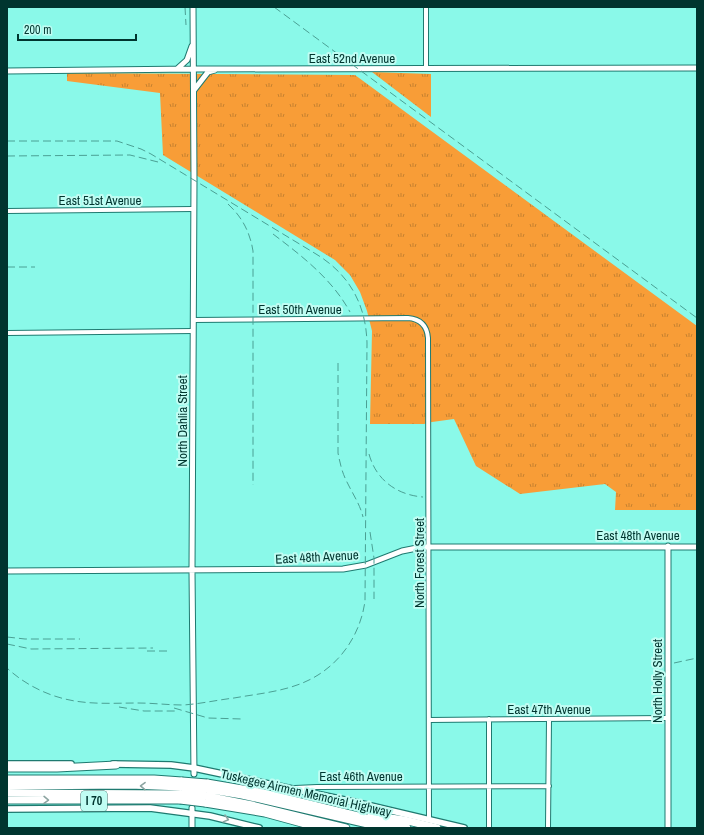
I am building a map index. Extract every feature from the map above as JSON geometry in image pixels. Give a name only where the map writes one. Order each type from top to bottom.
[{"type":"highway","points":[[7,768],[57,768],[116,765]]},
{"type":"highway","points":[[7,774],[27,778]]},
{"type":"highway","name":"Tuskegee Airmen Memorial Highway","points":[[7,779],[154,779],[181,790],[206,793],[253,810],[320,828]]},
{"type":"highway","points":[[7,786],[130,785],[181,790]]},
{"type":"highway","points":[[7,793],[181,790]]},
{"type":"highway","name":"Tuskegee Airmen Memorial Highway","points":[[7,800],[181,790],[206,793],[260,792],[408,828]]},
{"type":"highway","points":[[206,793],[346,828]]},
{"type":"highway","points":[[206,793],[242,795],[384,828]]},
{"type":"highway","points":[[291,799],[404,820],[437,828]]},
{"type":"main road","name":"East 46th Avenue","points":[[7,764],[171,765],[194,768],[294,788]]},
{"type":"main road","points":[[294,788],[464,828]]},
{"type":"main road","points":[[7,808],[139,808],[192,811],[259,828]]},
{"type":"street","points":[[177,69],[187,60],[193,37],[193,7]]},
{"type":"street","points":[[426,7],[426,68]]},
{"type":"street","name":"North Dahlia Street","points":[[193,37],[192,571],[194,774]]},
{"type":"street","name":"East 52nd Avenue","points":[[7,70],[193,68],[697,68]]},
{"type":"street","points":[[193,91],[208,72],[221,69]]},
{"type":"street","name":"East 51st Avenue","points":[[7,211],[193,209]]},
{"type":"street","name":"East 50th Avenue","points":[[193,320],[408,318]]},
{"type":"street","name":"North Forest Street","points":[[408,318],[416,319],[421,322],[425,327],[428,336],[430,720],[429,820]]},
{"type":"street","points":[[7,333],[193,331]]},
{"type":"street","name":"North Holly Street","points":[[668,546],[669,828]]},
{"type":"street","name":"East 48th Avenue","points":[[7,571],[192,571],[350,568],[374,563],[405,550],[429,547],[697,547]]},
{"type":"street","name":"East 47th Avenue","points":[[430,720],[668,718]]},
{"type":"street","points":[[489,719],[489,828]]},
{"type":"street","points":[[548,828],[549,719]]},
{"type":"street","name":"East 46th Avenue","points":[[294,788],[548,786]]},
{"type":"street","points":[[192,811],[192,828]]},
{"type":"green space","points":[[372,72],[431,74],[431,117]]},
{"type":"green space","points":[[67,73],[355,75],[697,326],[697,510],[615,510],[616,492],[605,484],[520,494],[476,466],[454,419],[424,424],[370,424],[372,331],[360,292],[350,275],[335,260],[163,155],[160,93],[67,81]]},
{"type":"railway","points":[[185,7],[186,25]]},
{"type":"railway","points":[[274,7],[697,318]]},
{"type":"railway","points":[[7,141],[117,141],[151,154],[328,262],[338,271],[354,291],[363,315],[367,343],[365,601],[360,623],[350,643],[336,661],[318,675],[298,685],[288,688],[255,695],[183,705],[92,703],[74,701],[49,694],[34,687],[7,668]]},
{"type":"railway","points":[[7,156],[130,155],[158,162]]},
{"type":"railway","points":[[228,204],[245,225],[250,237],[253,251],[253,485]]},
{"type":"railway","points":[[273,234],[316,269],[343,300],[350,312]]},
{"type":"railway","points":[[7,267],[35,267]]},
{"type":"railway","points":[[338,363],[338,453],[343,474],[358,503],[363,517]]},
{"type":"railway","points":[[369,454],[372,463],[382,479],[396,489],[405,493],[423,497]]},
{"type":"railway","points":[[370,532],[374,558],[374,599]]},
{"type":"railway","points":[[7,637],[25,639],[80,639]]},
{"type":"railway","points":[[7,644],[31,649],[153,648]]},
{"type":"railway","points":[[147,651],[167,651]]},
{"type":"railway","points":[[674,663],[697,658]]},
{"type":"railway","points":[[119,707],[144,711],[176,711]]},
{"type":"railway","points":[[174,708],[208,718],[242,719]]}]
